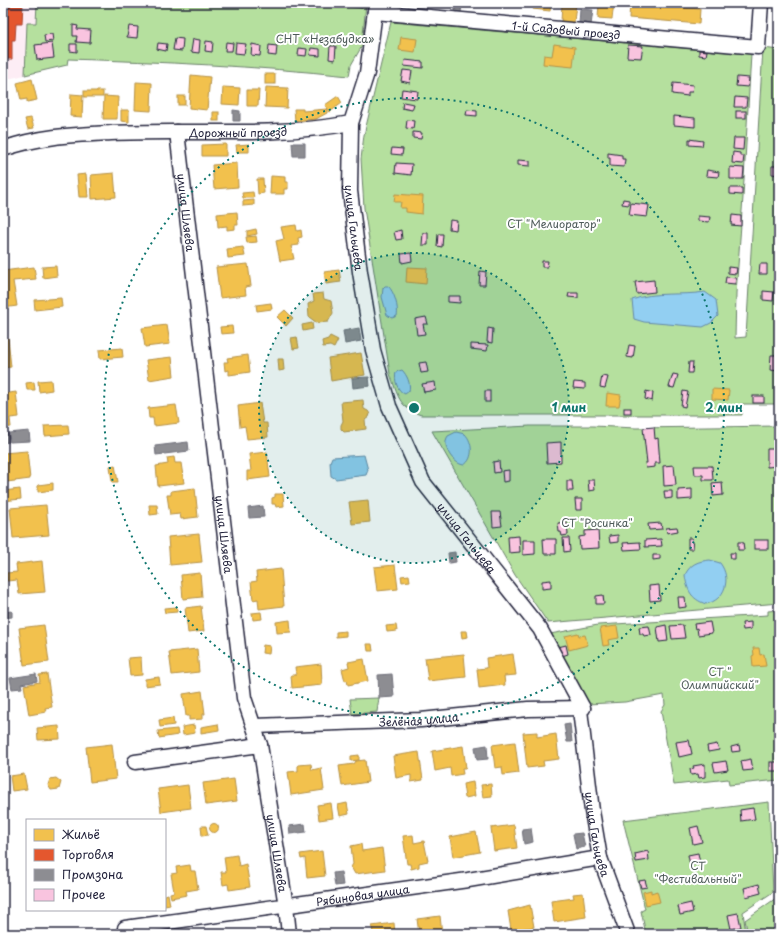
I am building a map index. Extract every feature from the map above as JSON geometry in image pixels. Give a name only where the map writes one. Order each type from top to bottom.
[{"type":"street","name":"1-й Садовый проезд","points":[[376,7],[758,47],[761,3]]},
{"type":"street","points":[[351,123],[367,73],[376,7]]},
{"type":"street","name":"Дорожный проезд","points":[[3,149],[55,135],[177,132],[282,132],[325,128],[351,123]]},
{"type":"street","name":"улица Гальцева","points":[[351,123],[350,191],[359,265],[373,350],[388,406],[423,482],[540,629],[583,708],[580,710],[592,811],[600,858],[628,934]]},
{"type":"street","name":"улица Шляева","points":[[177,132],[244,698],[255,726],[260,745],[286,906],[289,934]]},
{"type":"street","name":"Зелёная улица","points":[[255,726],[421,720],[528,709],[583,708]]},
{"type":"street","points":[[135,762],[260,745]]},
{"type":"street","name":"Рябиновая улица","points":[[125,928],[468,880],[600,858]]},
{"type":"shaded area","points":[[3,3],[37,3],[36,23],[27,23],[25,75],[3,80]]},
{"type":"green space","name":"СНТ «Незабудка»","points":[[37,3],[366,3],[362,46],[351,65],[349,76],[208,65],[68,59],[67,65],[25,75],[27,23],[36,23]]},
{"type":"green space","name":"СТ \"Мелиоратор\"","points":[[391,22],[751,54],[736,293],[735,338],[746,337],[763,48],[779,50],[779,404],[742,404],[742,415],[421,415],[413,412],[403,404],[397,394],[390,374],[364,208],[361,159],[364,135]]},
{"type":"green space","name":"СТ \"Росинка\"","points":[[530,426],[636,428],[779,426],[779,603],[548,623],[515,575],[432,431]]},
{"type":"green space","name":"СТ \" Олимпийский\"","points":[[779,610],[779,780],[729,785],[728,779],[674,785],[661,711],[665,705],[664,695],[625,702],[588,704],[550,634],[598,625],[768,615],[768,611]]},
{"type":"green space","points":[[379,698],[377,712],[352,714],[350,699]]},
{"type":"green space","name":"СТ \"Фестивальный\"","points":[[769,802],[773,892],[743,912],[746,934],[646,934],[641,911],[645,909],[623,820]]},
{"type":"green space","points":[[779,896],[779,934],[748,934],[745,920]]},
{"type":"water","points":[[385,286],[390,288],[397,304],[397,316],[392,318],[387,315],[382,297],[383,288]]},
{"type":"water","points":[[705,292],[716,300],[718,316],[711,323],[703,327],[644,322],[634,319],[632,300],[649,296]]},
{"type":"water","points":[[402,370],[409,383],[409,391],[405,394],[398,388],[395,378],[396,372]]},
{"type":"water","points":[[456,432],[465,434],[470,441],[470,459],[464,465],[452,458],[446,445],[448,436]]},
{"type":"water","points":[[364,455],[368,470],[366,475],[336,479],[331,476],[330,462],[332,457]]},
{"type":"water","points":[[710,560],[720,563],[724,569],[726,582],[725,588],[718,598],[713,602],[706,604],[693,597],[687,585],[685,575],[689,568],[695,564]]},
{"type":"building: Жильё","points":[[533,3],[554,3],[554,5],[551,5],[550,11],[533,9]]},
{"type":"building: Жильё","points":[[562,3],[576,3],[574,23],[561,22]]},
{"type":"building: Жильё","points":[[599,3],[614,3],[612,19],[598,18]]},
{"type":"building: Жильё","points":[[630,3],[700,9],[699,24],[629,18]]},
{"type":"building: Жильё","points":[[401,37],[417,39],[415,52],[399,50]]},
{"type":"building: Жильё","points":[[554,44],[575,47],[573,67],[543,64],[544,55],[552,56]]},
{"type":"building: Жильё","points":[[265,74],[275,74],[275,84],[265,84]]},
{"type":"building: Жильё","points":[[191,75],[210,77],[207,110],[189,108]]},
{"type":"building: Жильё","points":[[32,79],[37,100],[27,102],[27,99],[21,100],[17,83]]},
{"type":"building: Жильё","points":[[136,82],[152,83],[151,111],[135,110]]},
{"type":"building: Жильё","points":[[223,87],[240,88],[239,105],[222,104]]},
{"type":"building: Жильё","points":[[266,87],[288,88],[287,108],[265,107]]},
{"type":"building: Жильё","points":[[247,90],[259,90],[258,106],[247,106]]},
{"type":"building: Жильё","points":[[84,91],[103,91],[103,97],[84,97]]},
{"type":"building: Жильё","points":[[71,94],[83,95],[82,117],[70,116]]},
{"type":"building: Жильё","points":[[104,96],[118,97],[117,119],[103,119]]},
{"type":"building: Жильё","points":[[178,96],[185,96],[185,105],[178,105]]},
{"type":"building: Жильё","points":[[338,96],[342,103],[330,112],[325,105]]},
{"type":"building: Жильё","points":[[294,109],[303,109],[303,111],[327,109],[327,113],[316,119],[295,121]]},
{"type":"building: Жильё","points":[[121,110],[129,110],[129,122],[121,121]]},
{"type":"building: Жильё","points":[[213,112],[219,112],[219,121],[213,121]]},
{"type":"building: Жильё","points":[[31,118],[34,128],[28,129],[25,119]]},
{"type":"building: Жильё","points":[[226,144],[226,156],[202,156],[202,145]]},
{"type":"building: Жильё","points":[[249,144],[249,152],[237,152],[236,145]]},
{"type":"building: Жильё","points":[[237,163],[238,187],[214,189],[212,165]]},
{"type":"building: Жильё","points":[[114,173],[116,197],[92,199],[91,175]]},
{"type":"building: Жильё","points":[[86,174],[88,197],[79,197],[77,175]]},
{"type":"building: Жильё","points":[[3,175],[5,200],[3,200]]},
{"type":"building: Жильё","points":[[271,176],[285,177],[285,182],[288,182],[288,189],[284,189],[284,194],[270,194]]},
{"type":"building: Жильё","points":[[257,179],[263,179],[264,193],[258,194]]},
{"type":"building: Жильё","points":[[253,192],[254,198],[243,198],[242,193]]},
{"type":"building: Жильё","points":[[395,194],[423,196],[422,214],[406,212],[406,208],[400,208],[401,202],[394,202]]},
{"type":"building: Жильё","points":[[254,200],[254,205],[243,206],[243,201]]},
{"type":"building: Жильё","points":[[237,212],[238,225],[235,225],[235,229],[227,230],[227,226],[218,227],[217,214]]},
{"type":"building: Жильё","points":[[296,225],[297,231],[301,230],[302,237],[298,238],[299,245],[291,246],[294,259],[280,261],[276,241],[284,239],[281,227]]},
{"type":"building: Жильё","points":[[256,229],[257,234],[247,236],[247,231]]},
{"type":"building: Жильё","points":[[256,236],[257,242],[247,243],[246,237]]},
{"type":"building: Жильё","points":[[3,243],[5,243],[5,251],[3,251]]},
{"type":"building: Жильё","points":[[243,247],[245,256],[228,258],[227,249]]},
{"type":"building: Жильё","points":[[248,264],[251,286],[245,287],[246,295],[220,298],[216,267]]},
{"type":"building: Жильё","points":[[56,266],[57,276],[43,278],[42,267]]},
{"type":"building: Жильё","points":[[34,267],[36,279],[13,281],[17,306],[3,308],[3,271]]},
{"type":"building: Жильё","points":[[407,267],[427,268],[426,284],[406,282]]},
{"type":"building: Жильё","points":[[339,270],[341,282],[326,284],[324,272]]},
{"type":"building: Жильё","points":[[323,293],[324,299],[331,301],[333,313],[328,322],[317,323],[309,317],[308,304],[314,301],[313,294]]},
{"type":"building: Жильё","points":[[61,298],[62,307],[35,310],[34,300]]},
{"type":"building: Жильё","points":[[271,303],[272,309],[257,311],[256,305]]},
{"type":"building: Жильё","points":[[285,310],[293,318],[286,326],[277,317]]},
{"type":"building: Жильё","points":[[312,323],[313,329],[303,331],[302,325]]},
{"type":"building: Жильё","points":[[167,325],[170,344],[145,347],[142,328]]},
{"type":"building: Жильё","points":[[232,326],[233,333],[221,334],[220,327]]},
{"type":"building: Жильё","points":[[330,336],[338,340],[334,348],[330,346],[323,347],[322,341],[328,339]]},
{"type":"building: Жильё","points":[[297,337],[299,348],[293,349],[291,338]]},
{"type":"building: Жильё","points":[[8,338],[11,367],[3,368],[3,339]]},
{"type":"building: Жильё","points":[[122,348],[123,357],[100,359],[99,350]]},
{"type":"building: Жильё","points":[[361,353],[365,375],[331,381],[328,358]]},
{"type":"building: Жильё","points":[[248,355],[250,372],[229,375],[229,370],[225,371],[224,362],[228,362],[227,358]]},
{"type":"building: Жильё","points":[[172,357],[174,376],[149,380],[146,360]]},
{"type":"building: Жильё","points":[[278,359],[283,359],[284,370],[279,371]]},
{"type":"building: Жильё","points":[[51,380],[52,390],[39,392],[38,381]]},
{"type":"building: Жильё","points":[[34,382],[35,390],[27,390],[26,383]]},
{"type":"building: Жильё","points":[[712,389],[729,390],[728,400],[712,399]]},
{"type":"building: Жильё","points":[[16,392],[19,417],[10,418],[11,427],[3,428],[3,394]]},
{"type":"building: Жильё","points":[[607,393],[621,395],[619,406],[606,406]]},
{"type":"building: Жильё","points":[[363,400],[364,409],[370,414],[365,420],[366,429],[344,432],[341,429],[343,421],[341,402]]},
{"type":"building: Жильё","points":[[260,403],[263,423],[267,423],[268,437],[247,439],[245,426],[240,427],[238,406]]},
{"type":"building: Жильё","points":[[176,405],[179,423],[154,426],[153,418],[149,418],[148,408]]},
{"type":"building: Жильё","points":[[68,425],[69,434],[45,436],[44,426]]},
{"type":"building: Жильё","points":[[27,451],[30,479],[7,482],[3,453]]},
{"type":"building: Жильё","points":[[267,452],[270,477],[247,480],[247,471],[251,471],[249,454]]},
{"type":"building: Жильё","points":[[174,457],[175,463],[181,463],[184,483],[158,486],[156,466],[168,464],[167,458]]},
{"type":"building: Жильё","points":[[115,465],[118,482],[112,482],[110,466]]},
{"type":"building: Жильё","points":[[53,483],[53,490],[38,492],[38,485]]},
{"type":"building: Жильё","points":[[195,488],[198,517],[181,519],[180,514],[170,515],[167,495],[171,495],[171,491]]},
{"type":"building: Жильё","points":[[20,489],[21,499],[3,501],[3,491]]},
{"type":"building: Жильё","points":[[275,494],[283,494],[284,506],[276,507],[275,504],[272,504],[272,498],[275,497]]},
{"type":"building: Жильё","points":[[368,500],[370,522],[352,524],[349,502]]},
{"type":"building: Жильё","points":[[46,505],[49,535],[13,538],[10,508]]},
{"type":"building: Жильё","points":[[149,505],[157,505],[158,514],[150,515]]},
{"type":"building: Жильё","points":[[199,534],[202,562],[170,565],[168,537]]},
{"type":"building: Жильё","points":[[42,561],[45,592],[19,594],[17,580],[7,581],[6,573],[17,572],[16,564]]},
{"type":"building: Жильё","points":[[395,565],[398,589],[377,591],[374,567]]},
{"type":"building: Жильё","points":[[281,569],[284,606],[259,609],[258,599],[253,600],[251,582],[257,581],[256,572]]},
{"type":"building: Жильё","points":[[200,573],[202,597],[183,599],[181,575]]},
{"type":"building: Жильё","points":[[409,575],[410,581],[402,582],[401,576]]},
{"type":"building: Жильё","points":[[201,606],[204,631],[188,633],[185,608]]},
{"type":"building: Жильё","points":[[177,607],[177,612],[165,613],[164,608]]},
{"type":"building: Жильё","points":[[261,612],[262,619],[253,620],[252,613]]},
{"type":"building: Жильё","points":[[290,620],[291,632],[277,633],[276,622]]},
{"type":"building: Жильё","points":[[44,625],[49,662],[24,665],[19,628]]},
{"type":"building: Жильё","points":[[396,625],[397,631],[387,632],[386,626]]},
{"type":"building: Жильё","points":[[617,626],[619,638],[608,640],[609,645],[603,646],[600,628]]},
{"type":"building: Жильё","points":[[346,631],[346,636],[336,637],[336,632]]},
{"type":"building: Жильё","points":[[461,631],[467,631],[468,637],[462,638]]},
{"type":"building: Жильё","points":[[578,633],[579,636],[585,635],[588,645],[569,650],[565,636]]},
{"type":"building: Жильё","points":[[367,644],[372,644],[373,651],[368,651]]},
{"type":"building: Жильё","points":[[263,645],[270,646],[269,654],[262,653]]},
{"type":"building: Жильё","points":[[753,648],[759,648],[760,655],[764,654],[766,666],[753,667]]},
{"type":"building: Жильё","points":[[197,649],[199,672],[172,675],[169,652]]},
{"type":"building: Жильё","points":[[464,654],[466,677],[428,681],[425,658]]},
{"type":"building: Жильё","points":[[513,654],[516,675],[504,676],[505,685],[479,688],[477,669],[487,668],[486,658]]},
{"type":"building: Жильё","points":[[141,657],[142,675],[130,676],[128,658]]},
{"type":"building: Жильё","points":[[364,659],[368,681],[348,685],[347,680],[345,681],[342,669],[349,667],[348,662]]},
{"type":"building: Жильё","points":[[321,664],[322,685],[292,688],[291,675],[296,675],[295,667]]},
{"type":"building: Жильё","points":[[47,674],[52,707],[45,708],[46,712],[29,715],[24,685],[40,682],[39,675]]},
{"type":"building: Жильё","points":[[159,677],[160,684],[145,686],[145,679]]},
{"type":"building: Жильё","points":[[202,691],[205,714],[203,714],[203,719],[189,720],[189,716],[186,716],[183,694]]},
{"type":"building: Жильё","points":[[173,718],[174,725],[160,727],[159,720]]},
{"type":"building: Жильё","points":[[218,724],[219,730],[201,733],[201,727]]},
{"type":"building: Жильё","points":[[194,725],[195,733],[183,735],[182,727]]},
{"type":"building: Жильё","points":[[59,726],[60,739],[38,740],[37,728]]},
{"type":"building: Жильё","points":[[177,729],[178,735],[159,738],[158,731]]},
{"type":"building: Жильё","points":[[537,732],[537,737],[556,734],[559,759],[543,761],[544,766],[527,768],[523,733]]},
{"type":"building: Жильё","points":[[515,742],[519,773],[503,775],[502,767],[495,768],[492,745]]},
{"type":"building: Жильё","points":[[112,744],[116,779],[90,782],[86,747]]},
{"type":"building: Жильё","points":[[463,746],[466,768],[462,768],[463,774],[451,776],[450,768],[435,771],[432,751]]},
{"type":"building: Жильё","points":[[419,752],[423,780],[411,782],[411,775],[396,778],[393,756]]},
{"type":"building: Жильё","points":[[359,755],[359,760],[351,761],[351,756]]},
{"type":"building: Жильё","points":[[365,760],[368,782],[342,786],[339,766],[354,764],[356,761]]},
{"type":"building: Жильё","points":[[311,764],[312,770],[321,768],[324,790],[291,795],[288,772],[298,771],[298,765]]},
{"type":"building: Жильё","points":[[24,774],[27,789],[12,791],[10,776]]},
{"type":"building: Жильё","points":[[56,778],[61,782],[59,789],[51,790],[48,785],[50,779]]},
{"type":"building: Жильё","points":[[234,779],[237,801],[206,805],[203,783]]},
{"type":"building: Жильё","points":[[473,782],[475,796],[465,798],[463,784]]},
{"type":"building: Жильё","points":[[491,784],[492,796],[483,797],[481,785]]},
{"type":"building: Жильё","points":[[188,785],[191,808],[161,812],[158,789]]},
{"type":"building: Жильё","points":[[331,803],[333,818],[319,820],[317,805]]},
{"type":"building: Жильё","points":[[347,803],[349,814],[340,816],[338,805]]},
{"type":"building: Жильё","points":[[214,823],[219,828],[214,833],[209,828]]},
{"type":"building: Жильё","points":[[514,825],[517,848],[494,851],[491,828]]},
{"type":"building: Жильё","points":[[201,826],[206,826],[208,835],[202,836]]},
{"type":"building: Жильё","points":[[476,832],[480,852],[453,857],[450,837]]},
{"type":"building: Жильё","points":[[413,835],[414,843],[424,841],[428,861],[419,863],[419,867],[411,869],[410,864],[407,864],[403,836]]},
{"type":"building: Жильё","points":[[361,844],[362,851],[382,848],[385,870],[355,874],[351,867],[353,864],[351,846]]},
{"type":"building: Жильё","points":[[322,851],[325,876],[307,878],[305,858],[301,859],[300,854]]},
{"type":"building: Жильё","points":[[237,855],[239,866],[246,864],[250,887],[229,890],[228,884],[223,885],[221,872],[226,872],[224,857]]},
{"type":"building: Жильё","points":[[190,865],[191,871],[195,871],[198,889],[186,891],[187,895],[171,898],[170,893],[174,892],[171,874],[177,873],[176,867]]},
{"type":"building: Жильё","points":[[651,890],[651,893],[657,891],[660,902],[646,905],[643,892]]},
{"type":"building: Жильё","points":[[583,893],[586,917],[554,922],[551,901],[574,898],[573,894]]},
{"type":"building: Жильё","points":[[168,894],[170,905],[166,906],[166,895]]},
{"type":"building: Жильё","points":[[530,905],[534,927],[511,930],[508,911]]},
{"type":"building: Жильё","points":[[440,916],[442,934],[419,934],[417,919]]},
{"type":"building: Жильё","points":[[394,923],[395,934],[373,934],[372,926]]},
{"type":"building: Торговля","points":[[3,3],[23,3],[22,24],[16,24],[15,40],[12,40],[12,59],[3,59]]},
{"type":"building: Промзона","points":[[455,3],[462,3],[461,13],[455,12]]},
{"type":"building: Промзона","points":[[580,9],[593,10],[591,25],[579,24]]},
{"type":"building: Промзона","points":[[233,110],[240,111],[240,121],[233,121]]},
{"type":"building: Промзона","points":[[292,143],[305,143],[305,156],[293,156]]},
{"type":"building: Промзона","points":[[359,328],[361,341],[345,344],[343,331]]},
{"type":"building: Промзона","points":[[369,377],[370,386],[353,388],[352,378]]},
{"type":"building: Промзона","points":[[29,431],[30,441],[10,442],[9,433]]},
{"type":"building: Промзона","points":[[3,433],[8,433],[9,442],[3,443]]},
{"type":"building: Промзона","points":[[188,442],[189,451],[156,455],[155,446]]},
{"type":"building: Промзона","points":[[263,506],[264,517],[249,518],[248,508]]},
{"type":"building: Промзона","points":[[455,552],[456,562],[449,563],[448,553]]},
{"type":"building: Промзона","points":[[12,611],[12,617],[3,618],[3,612]]},
{"type":"building: Промзона","points":[[36,674],[37,681],[21,684],[22,688],[12,689],[10,678]]},
{"type":"building: Промзона","points":[[392,674],[394,697],[379,698],[378,675]]},
{"type":"building: Промзона","points":[[570,724],[572,742],[567,742],[564,725]]},
{"type":"building: Промзона","points":[[487,745],[488,759],[477,760],[475,747]]},
{"type":"building: Промзона","points":[[305,824],[306,832],[290,834],[289,826]]},
{"type":"building: Промзона","points":[[531,828],[533,842],[524,844],[522,829]]},
{"type":"building: Промзона","points":[[582,833],[585,847],[576,849],[573,834]]},
{"type":"building: Промзона","points":[[341,872],[343,885],[335,886],[333,873]]},
{"type":"building: Прочее","points":[[347,3],[363,3],[362,8],[347,6]]},
{"type":"building: Прочее","points":[[73,25],[78,26],[77,29],[91,30],[90,43],[76,42],[77,36],[73,36]]},
{"type":"building: Прочее","points":[[129,26],[138,27],[137,38],[127,37]]},
{"type":"building: Прочее","points":[[52,34],[53,41],[45,42],[44,35]]},
{"type":"building: Прочее","points":[[175,38],[183,39],[182,51],[173,50]]},
{"type":"building: Прочее","points":[[193,39],[200,40],[199,53],[191,52]]},
{"type":"building: Прочее","points":[[206,41],[213,42],[212,52],[205,51]]},
{"type":"building: Прочее","points":[[226,42],[233,43],[232,51],[225,51]]},
{"type":"building: Прочее","points":[[52,43],[54,58],[37,60],[35,45]]},
{"type":"building: Прочее","points":[[158,43],[167,44],[166,51],[157,49]]},
{"type":"building: Прочее","points":[[236,43],[246,44],[244,54],[235,53]]},
{"type":"building: Прочее","points":[[70,44],[77,44],[77,52],[70,51]]},
{"type":"building: Прочее","points":[[252,44],[261,46],[260,56],[251,55]]},
{"type":"building: Прочее","points":[[269,45],[277,46],[276,56],[268,55]]},
{"type":"building: Прочее","points":[[628,45],[643,46],[641,58],[627,57]]},
{"type":"building: Прочее","points":[[330,46],[336,46],[335,60],[329,59]]},
{"type":"building: Прочее","points":[[299,48],[307,49],[306,56],[298,55]]},
{"type":"building: Прочее","points":[[311,48],[320,49],[320,56],[310,55]]},
{"type":"building: Прочее","points":[[699,50],[707,51],[706,56],[699,55]]},
{"type":"building: Прочее","points":[[405,60],[423,62],[423,68],[404,66]]},
{"type":"building: Прочее","points":[[403,70],[412,71],[410,83],[401,81]]},
{"type":"building: Прочее","points":[[737,77],[749,78],[748,87],[736,86]]},
{"type":"building: Прочее","points":[[673,83],[693,85],[692,92],[688,92],[688,96],[672,94]]},
{"type":"building: Прочее","points":[[402,89],[418,91],[417,99],[401,97]]},
{"type":"building: Прочее","points":[[735,97],[747,98],[746,107],[734,107]]},
{"type":"building: Прочее","points":[[403,102],[414,104],[412,110],[402,108]]},
{"type":"building: Прочее","points":[[467,110],[477,111],[477,116],[466,115]]},
{"type":"building: Прочее","points":[[736,111],[746,111],[746,118],[736,118]]},
{"type":"building: Прочее","points":[[674,116],[695,118],[695,127],[674,125]]},
{"type":"building: Прочее","points":[[407,120],[414,121],[413,129],[406,128]]},
{"type":"building: Прочее","points":[[413,132],[422,133],[421,139],[413,138]]},
{"type":"building: Прочее","points":[[734,138],[744,138],[743,150],[733,149]]},
{"type":"building: Прочее","points":[[689,139],[703,141],[702,146],[689,145]]},
{"type":"building: Прочее","points":[[392,148],[403,149],[402,155],[391,154]]},
{"type":"building: Прочее","points":[[733,152],[740,153],[740,156],[744,156],[743,164],[732,163]]},
{"type":"building: Прочее","points":[[608,153],[622,155],[622,159],[625,159],[624,167],[610,166],[610,158],[608,158]]},
{"type":"building: Прочее","points":[[518,160],[530,161],[530,166],[518,165]]},
{"type":"building: Прочее","points":[[396,163],[412,164],[411,175],[395,173]]},
{"type":"building: Прочее","points":[[772,166],[779,166],[779,175],[772,174]]},
{"type":"building: Прочее","points":[[730,167],[744,168],[743,179],[730,179]]},
{"type":"building: Прочее","points":[[707,170],[719,172],[718,177],[706,176]]},
{"type":"building: Прочее","points":[[730,188],[742,188],[742,195],[730,194]]},
{"type":"building: Прочее","points":[[623,199],[629,200],[629,205],[622,204]]},
{"type":"building: Прочее","points":[[631,203],[649,205],[647,217],[629,215]]},
{"type":"building: Прочее","points":[[732,215],[741,216],[741,226],[731,225]]},
{"type":"building: Прочее","points":[[698,216],[710,217],[709,222],[698,221]]},
{"type":"building: Прочее","points":[[450,220],[457,221],[456,230],[449,229]]},
{"type":"building: Прочее","points":[[401,230],[402,239],[396,240],[394,232]]},
{"type":"building: Прочее","points":[[423,233],[428,233],[428,245],[422,245]]},
{"type":"building: Прочее","points":[[438,234],[443,234],[442,247],[437,246]]},
{"type":"building: Прочее","points":[[411,253],[412,261],[402,263],[401,254]]},
{"type":"building: Прочее","points":[[542,261],[548,261],[547,267],[542,267]]},
{"type":"building: Прочее","points":[[760,264],[767,264],[767,274],[759,274]]},
{"type":"building: Прочее","points":[[728,267],[737,268],[736,274],[728,273]]},
{"type":"building: Прочее","points":[[480,271],[486,272],[485,285],[479,285]]},
{"type":"building: Прочее","points":[[726,277],[736,278],[735,284],[725,283]]},
{"type":"building: Прочее","points":[[654,280],[655,292],[637,294],[635,282]]},
{"type":"building: Прочее","points":[[763,291],[774,292],[773,301],[763,300]]},
{"type":"building: Прочее","points":[[569,293],[578,293],[578,298],[568,297]]},
{"type":"building: Прочее","points":[[448,296],[460,296],[460,303],[448,302]]},
{"type":"building: Прочее","points":[[426,317],[428,324],[423,324],[425,334],[417,335],[415,319]]},
{"type":"building: Прочее","points":[[488,328],[493,329],[492,343],[487,342]]},
{"type":"building: Прочее","points":[[471,344],[488,345],[487,351],[471,349]]},
{"type":"building: Прочее","points":[[629,345],[635,346],[633,358],[627,357]]},
{"type":"building: Прочее","points":[[771,355],[779,355],[779,371],[770,370]]},
{"type":"building: Прочее","points":[[426,362],[428,372],[421,373],[419,363]]},
{"type":"building: Прочее","points":[[689,362],[693,362],[692,373],[688,373]]},
{"type":"building: Прочее","points":[[673,374],[678,375],[674,388],[669,387]]},
{"type":"building: Прочее","points":[[602,376],[608,377],[605,388],[600,387]]},
{"type":"building: Прочее","points":[[435,382],[436,390],[424,392],[422,384]]},
{"type":"building: Прочее","points":[[574,382],[585,383],[585,389],[573,388]]},
{"type":"building: Прочее","points":[[485,391],[490,391],[490,402],[485,402]]},
{"type":"building: Прочее","points":[[646,391],[653,393],[652,401],[645,399]]},
{"type":"building: Прочее","points":[[683,391],[688,392],[685,407],[681,406]]},
{"type":"building: Прочее","points":[[753,396],[764,396],[764,403],[753,403]]},
{"type":"building: Прочее","points":[[624,408],[631,408],[631,413],[624,413]]},
{"type":"building: Прочее","points":[[654,427],[655,439],[658,438],[660,463],[655,463],[655,467],[646,468],[645,463],[647,463],[643,428]]},
{"type":"building: Прочее","points":[[561,442],[561,462],[547,463],[546,443]]},
{"type":"building: Прочее","points":[[767,449],[778,449],[779,466],[767,467]]},
{"type":"building: Прочее","points":[[499,461],[500,472],[494,473],[493,462]]},
{"type":"building: Прочее","points":[[674,465],[676,485],[664,486],[663,466]]},
{"type":"building: Прочее","points":[[694,466],[712,466],[713,480],[703,480],[703,475],[695,475]]},
{"type":"building: Прочее","points":[[509,470],[509,481],[503,482],[502,471]]},
{"type":"building: Прочее","points":[[588,480],[594,480],[595,490],[589,491]]},
{"type":"building: Прочее","points":[[567,481],[572,481],[573,491],[567,491]]},
{"type":"building: Прочее","points":[[722,482],[723,495],[713,496],[712,483]]},
{"type":"building: Прочее","points":[[692,489],[692,499],[678,500],[678,490]]},
{"type":"building: Прочее","points":[[664,491],[672,491],[672,498],[665,499]]},
{"type":"building: Прочее","points":[[575,499],[582,499],[582,510],[576,510]]},
{"type":"building: Прочее","points":[[492,512],[500,512],[502,526],[493,527]]},
{"type":"building: Прочее","points":[[567,522],[568,535],[562,536],[561,532],[559,532],[558,523]]},
{"type":"building: Прочее","points":[[661,523],[662,529],[649,530],[648,524]]},
{"type":"building: Прочее","points":[[677,527],[678,531],[667,533],[666,528]]},
{"type":"building: Прочее","points":[[598,530],[599,548],[580,549],[579,537],[585,536],[585,531]]},
{"type":"building: Прочее","points":[[618,535],[618,542],[610,543],[609,536]]},
{"type":"building: Прочее","points":[[519,536],[520,552],[509,553],[508,537]]},
{"type":"building: Прочее","points":[[563,538],[569,538],[570,551],[564,552]]},
{"type":"building: Прочее","points":[[688,538],[692,538],[693,549],[688,549]]},
{"type":"building: Прочее","points":[[543,539],[556,539],[556,554],[544,554]]},
{"type":"building: Прочее","points":[[661,539],[662,546],[645,547],[645,540]]},
{"type":"building: Прочее","points":[[523,540],[535,540],[535,554],[523,555]]},
{"type":"building: Прочее","points":[[754,540],[768,540],[768,549],[754,549]]},
{"type":"building: Прочее","points":[[640,542],[641,549],[624,550],[623,543]]},
{"type":"building: Прочее","points":[[738,542],[743,542],[744,550],[738,550]]},
{"type":"building: Прочее","points":[[730,553],[735,553],[735,559],[731,559]]},
{"type":"building: Прочее","points":[[653,555],[660,555],[660,559],[653,560]]},
{"type":"building: Прочее","points":[[551,580],[551,588],[542,589],[542,581]]},
{"type":"building: Прочее","points":[[659,585],[660,600],[650,601],[649,586]]},
{"type":"building: Прочее","points":[[603,595],[604,604],[596,604],[596,596]]},
{"type":"building: Прочее","points":[[678,597],[685,597],[686,607],[679,608]]},
{"type":"building: Прочее","points":[[710,622],[712,633],[698,635],[697,628],[695,629],[694,624]]},
{"type":"building: Прочее","points":[[751,622],[751,629],[743,630],[742,623]]},
{"type":"building: Прочее","points":[[666,625],[668,641],[659,642],[657,627]]},
{"type":"building: Прочее","points":[[683,625],[685,638],[672,639],[670,626]]},
{"type":"building: Прочее","points":[[649,626],[651,635],[644,636],[643,634],[640,634],[639,627]]},
{"type":"building: Прочее","points":[[566,645],[568,654],[562,656],[558,647]]},
{"type":"building: Прочее","points":[[689,740],[692,754],[679,757],[676,742]]},
{"type":"building: Прочее","points":[[717,744],[719,750],[708,752],[707,746]]},
{"type":"building: Прочее","points":[[739,745],[740,751],[732,752],[731,747]]},
{"type":"building: Прочее","points":[[751,759],[753,770],[743,771],[741,761]]},
{"type":"building: Прочее","points":[[726,761],[728,770],[715,772],[713,763]]},
{"type":"building: Прочее","points":[[770,762],[779,762],[779,771],[770,771]]},
{"type":"building: Прочее","points":[[705,764],[705,777],[699,778],[698,774],[691,775],[690,769],[694,768],[693,766]]},
{"type":"building: Прочее","points":[[753,808],[755,819],[741,821],[740,810]]},
{"type":"building: Прочее","points":[[698,826],[702,842],[693,844],[690,828]]},
{"type":"building: Прочее","points":[[648,851],[649,860],[636,862],[635,854]]},
{"type":"building: Прочее","points":[[698,853],[700,863],[690,865],[688,855]]},
{"type":"building: Прочее","points":[[645,880],[647,887],[641,888],[639,881]]},
{"type":"building: Прочее","points":[[759,884],[761,893],[746,897],[744,888]]},
{"type":"building: Прочее","points":[[691,903],[693,912],[680,915],[678,906]]},
{"type":"building: Прочее","points":[[738,913],[741,927],[731,929],[728,915]]}]
